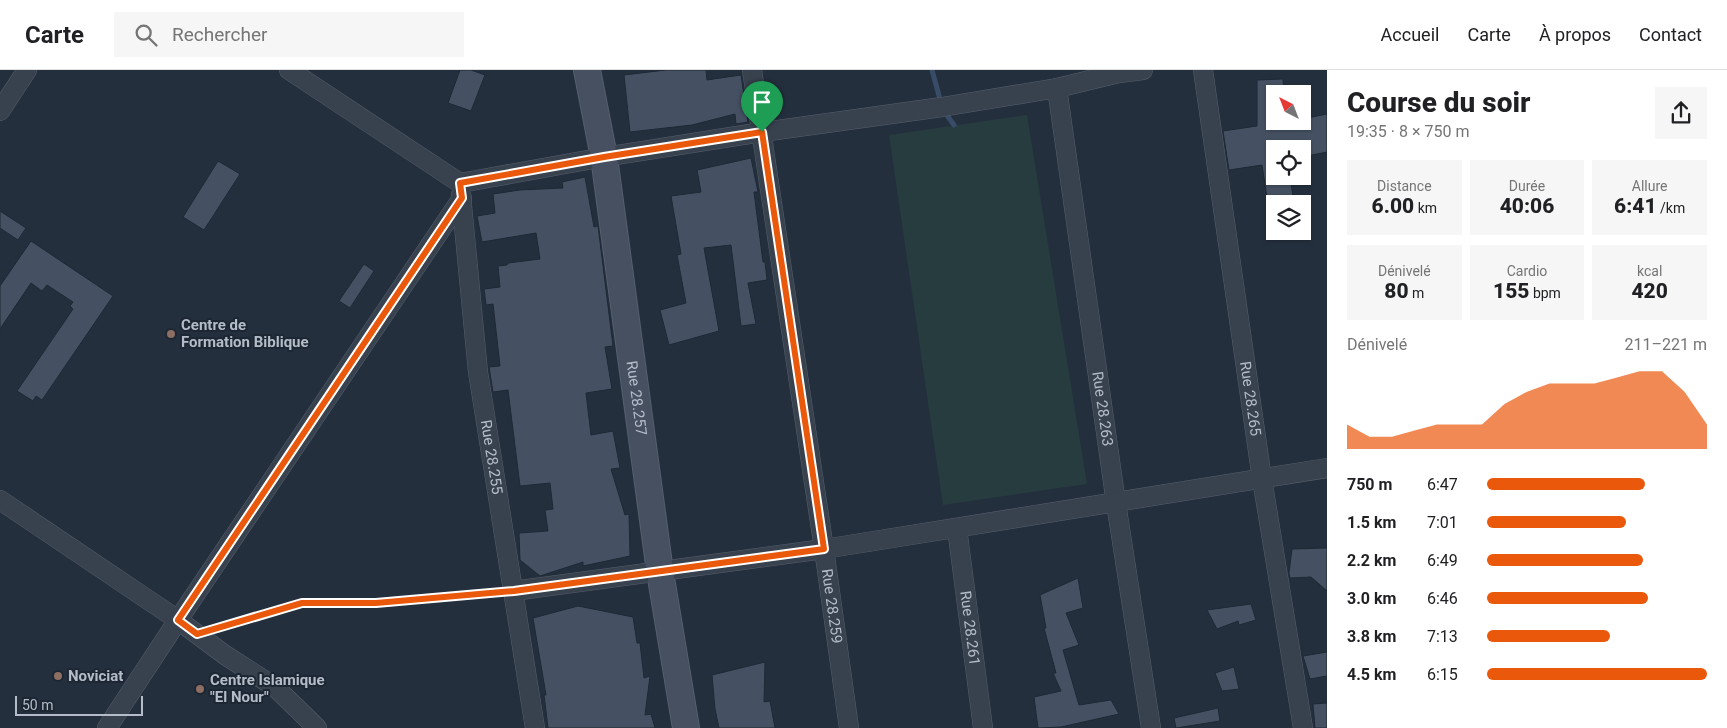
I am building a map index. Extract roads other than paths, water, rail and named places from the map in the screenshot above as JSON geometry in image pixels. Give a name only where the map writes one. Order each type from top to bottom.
[{"type":"street","points":[[0,111],[27,70]]},
{"type":"street","points":[[289,70],[461,191]]},
{"type":"street","name":"Rue 28.257","points":[[587,70],[604,157],[660,572],[686,728]]},
{"type":"street","name":"Rue 28.259","points":[[752,70],[849,728]]},
{"type":"street","points":[[107,728],[461,191],[604,157],[762,132],[942,107],[1057,88],[1119,73],[1143,70]]},
{"type":"street","name":"Rue 28.265","points":[[1203,70],[1262,479],[1303,728]]},
{"type":"street","name":"Rue 28.263","points":[[1057,88],[1116,503],[1151,728]]},
{"type":"street","name":"Rue 28.255","points":[[461,191],[478,372],[535,728]]},
{"type":"street","points":[[514,591],[824,549],[1327,468]]},
{"type":"street","points":[[0,500],[178,620],[231,659],[275,687],[317,728]]},
{"type":"street","name":"Rue 28.261","points":[[958,528],[983,728]]},
{"type":"waterway","points":[[932,70],[941,103]]},
{"type":"waterway","points":[[944,111],[954,125]]},
{"type":"place","name":"Centre de Formation Biblique","points":[[171,334]]},
{"type":"place","name":"Noviciat","points":[[58,676]]},
{"type":"place","name":"Centre Islamique \"El Nour\"","points":[[200,689]]}]
